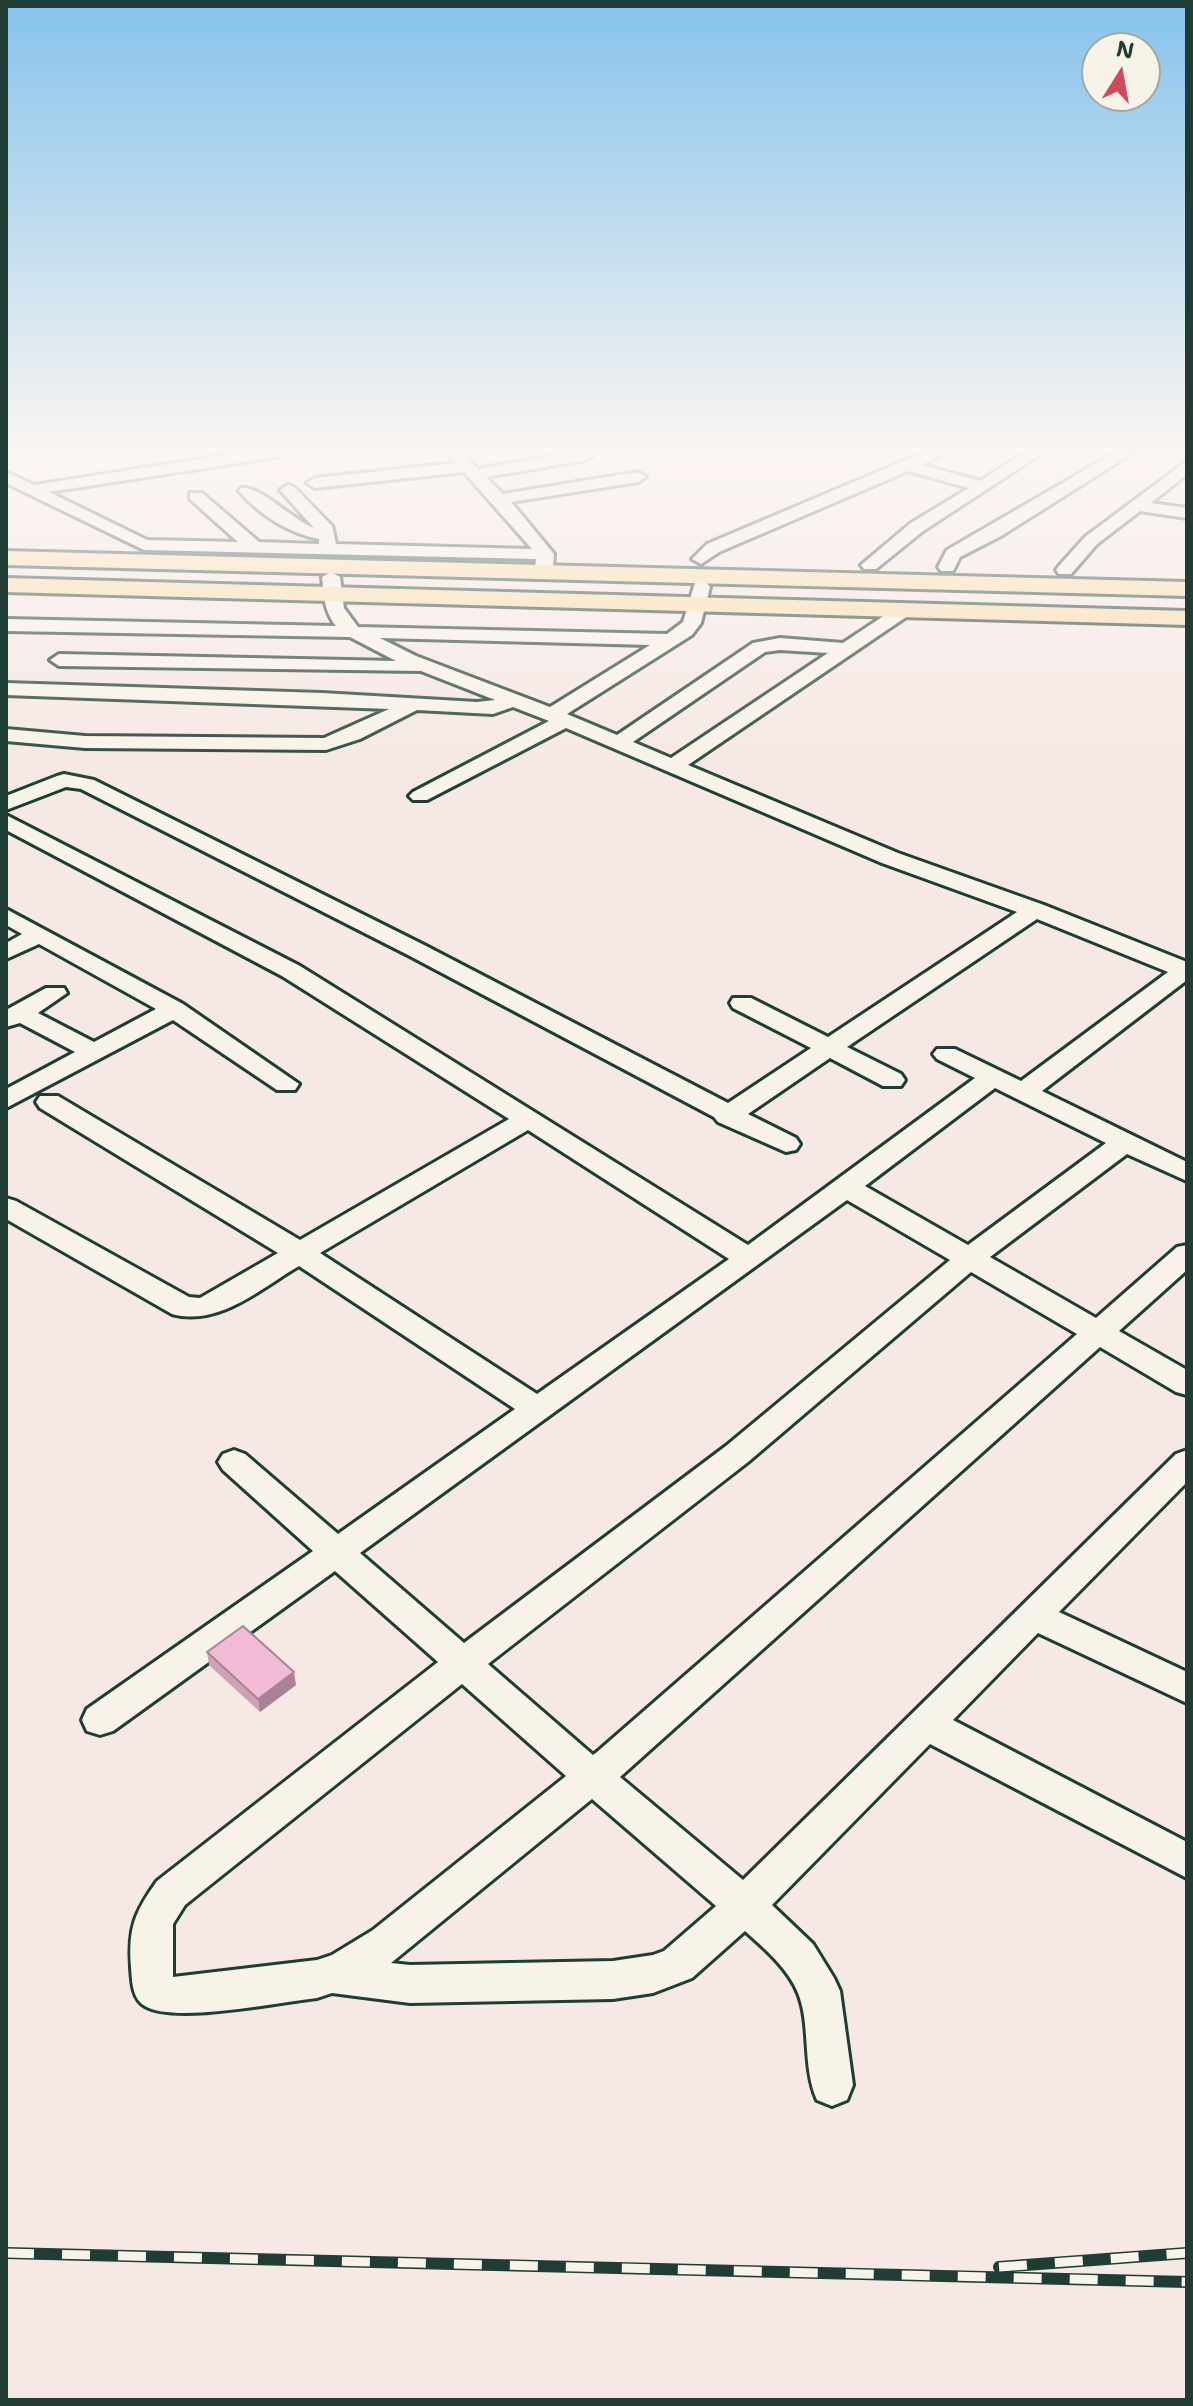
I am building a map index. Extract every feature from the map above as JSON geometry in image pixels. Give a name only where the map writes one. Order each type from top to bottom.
[{"type":"main road","points":[[6,568],[62,564]]},
{"type":"main road","points":[[179,564],[332,586]]},
{"type":"main road","points":[[576,564],[1187,589]]},
{"type":"main road","points":[[850,564],[1187,573]]},
{"type":"main road","points":[[6,585],[332,586],[699,596],[1187,601]]},
{"type":"main road","points":[[699,596],[903,611],[1187,618]]},
{"type":"street","points":[[1065,570],[1069,564]]},
{"type":"street","points":[[332,586],[334,612],[340,622],[353,632],[428,668],[619,742],[890,858],[1036,910],[1186,970]]},
{"type":"street","points":[[420,796],[559,718],[674,640],[692,623],[699,596]]},
{"type":"street","points":[[674,765],[903,611]]},
{"type":"street","points":[[6,625],[674,640]]},
{"type":"street","points":[[37,690],[83,628]]},
{"type":"street","points":[[619,742],[760,647],[780,644],[846,649]]},
{"type":"street","points":[[59,660],[428,668]]},
{"type":"street","points":[[6,689],[489,708],[512,700]]},
{"type":"street","points":[[6,735],[85,742],[326,744],[353,735],[415,704]]},
{"type":"street","points":[[6,780],[33,792]]},
{"type":"street","points":[[6,804],[64,780],[87,784],[418,951],[727,1116],[786,1144]]},
{"type":"street","points":[[6,821],[291,971],[749,1259]]},
{"type":"street","points":[[727,1116],[1036,910]]},
{"type":"street","points":[[6,916],[174,1009],[286,1084]]},
{"type":"street","points":[[6,952],[40,934]]},
{"type":"street","points":[[1025,1091],[1186,970]]},
{"type":"street","points":[[12,1017],[55,993]]},
{"type":"street","points":[[742,1003],[892,1080]]},
{"type":"street","points":[[6,1100],[174,1009]]},
{"type":"street","points":[[12,1017],[94,1052]]},
{"type":"street","points":[[946,1054],[1187,1173]]},
{"type":"street","points":[[100,1720],[749,1259],[995,1076]]},
{"type":"street","points":[[49,1102],[300,1253],[537,1409]]},
{"type":"street","points":[[6,1207],[183,1307],[196,1309],[211,1306],[528,1119]]},
{"type":"street","points":[[1125,1142],[970,1258],[737,1454],[344,1754],[171,1893],[153,1919],[150,1950],[153,1986],[157,1992],[172,1996],[194,1995],[317,1979],[387,1943],[593,1777],[1187,1254]]},
{"type":"street","points":[[846,1187],[1187,1384]]},
{"type":"street","points":[[234,1462],[799,1957],[819,1991],[832,2085]]},
{"type":"street","points":[[331,1974],[410,1984],[613,1980],[653,1974],[678,1965],[744,1906],[1187,1462]]},
{"type":"street","points":[[1033,1615],[1187,1688]]},
{"type":"street","points":[[926,1724],[1187,1861]]},
{"type":"building","points":[[243,1626],[294,1672],[258,1699],[207,1652]]},
{"type":"railway","points":[[6,2253],[1187,2282]]},
{"type":"railway","points":[[999,2267],[1187,2253]]}]
